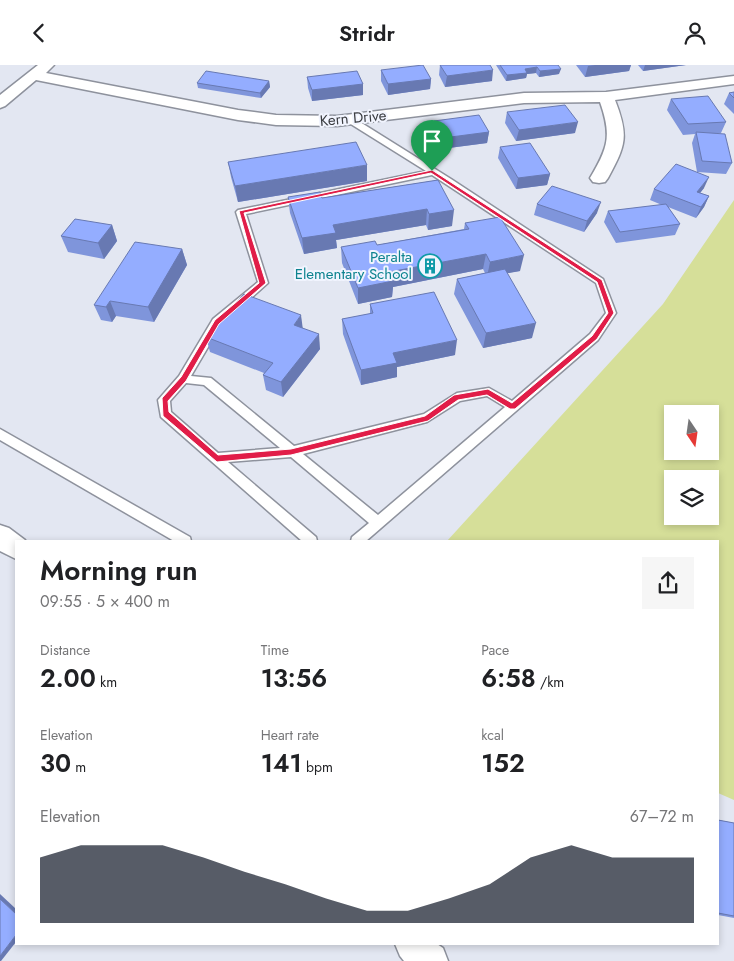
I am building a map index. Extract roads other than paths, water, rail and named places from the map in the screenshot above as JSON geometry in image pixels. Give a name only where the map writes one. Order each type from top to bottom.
[{"type":"street","points":[[3,97],[48,65]]},
{"type":"street","name":"Kern Drive","points":[[33,75],[276,120],[349,119],[524,98],[606,97],[734,80]]},
{"type":"street","points":[[599,178],[614,152],[618,129],[606,97]]},
{"type":"street","points":[[0,536],[15,547]]},
{"type":"street","points":[[413,945],[430,961]]},
{"type":"lane","points":[[349,119],[600,281],[611,313],[594,337],[358,540]]},
{"type":"lane","points":[[310,540],[165,414],[164,400],[183,379],[217,322],[263,283],[241,212],[432,171]]},
{"type":"lane","points":[[183,379],[207,381],[378,523]]},
{"type":"lane","points":[[217,459],[291,452],[428,418],[456,397],[488,392],[513,407]]},
{"type":"lane","points":[[0,434],[183,540]]},
{"type":"place","name":"Peralta Elementary School","points":[[430,266]]}]
